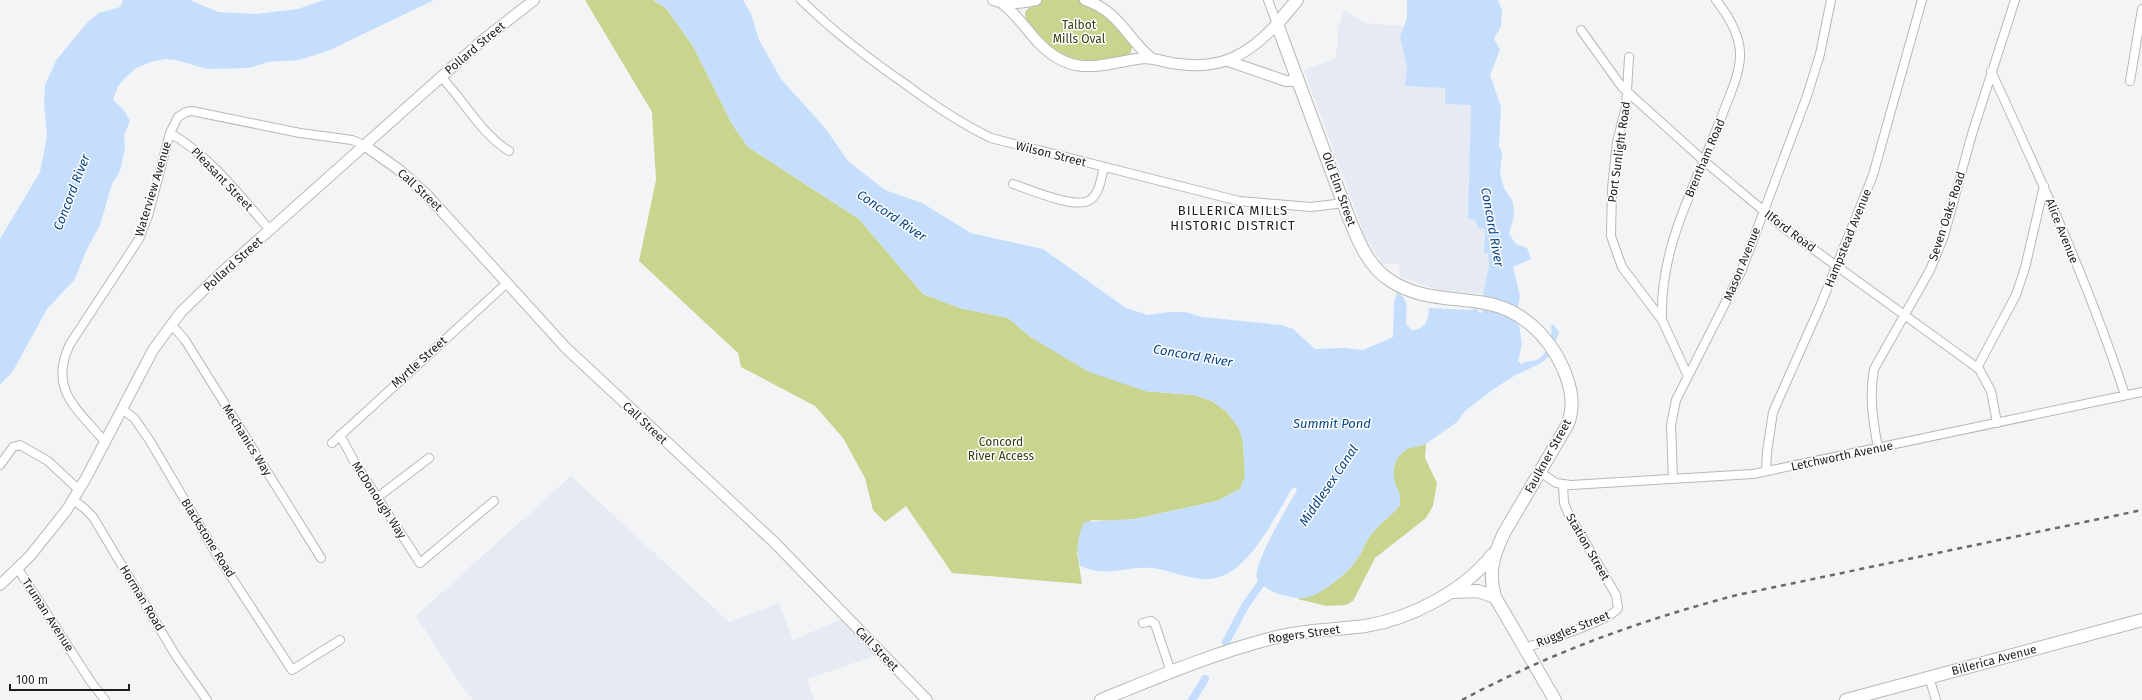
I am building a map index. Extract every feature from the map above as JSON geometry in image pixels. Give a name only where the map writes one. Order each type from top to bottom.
[{"type":"main road","points":[[1277,24],[1297,0]]},
{"type":"main road","name":"Old Elm Street","points":[[1277,24],[1344,203],[1364,251],[1373,265],[1387,278],[1405,288],[1423,295],[1481,302]]},
{"type":"main road","name":"Faulkner Street","points":[[1481,302],[1500,306],[1518,314],[1536,329],[1551,346],[1568,383],[1572,406],[1568,424],[1495,552]]},
{"type":"main road","points":[[1495,552],[1490,576],[1495,597],[1555,700]]},
{"type":"main road","name":"Rogers Street","points":[[1101,700],[1171,672],[1271,638],[1296,633],[1366,626],[1390,620],[1450,593],[1476,573],[1495,552]]},
{"type":"main road","points":[[1450,593],[1471,590],[1485,592],[1495,597]]},
{"type":"main road","name":"Billerica Avenue","points":[[1846,700],[2142,620]]},
{"type":"street","name":"Pollard Street","points":[[0,585],[18,569],[51,532],[73,500],[153,350],[171,324],[205,288],[364,145],[492,33],[534,0]]},
{"type":"street","name":"Wilson Street","points":[[800,0],[828,26],[875,63],[961,124],[991,138],[1246,202],[1311,207],[1344,203]]},
{"type":"street","points":[[993,0],[1003,4],[1015,14],[1046,50],[1065,61],[1078,65],[1095,67],[1151,58],[1172,64],[1190,66],[1209,65],[1228,61],[1254,46],[1277,24]]},
{"type":"street","points":[[1003,4],[1036,0]]},
{"type":"street","points":[[1085,0],[1098,5],[1115,16],[1151,58]]},
{"type":"street","name":"Old Elm Street","points":[[1268,0],[1277,24]]},
{"type":"street","name":"Brentham Road","points":[[1662,320],[1662,290],[1667,259],[1675,232],[1732,89],[1740,57],[1739,45],[1733,29],[1716,0]]},
{"type":"street","name":"Mason Avenue","points":[[1673,479],[1672,418],[1676,400],[1688,374],[1730,297],[1811,84],[1823,40],[1831,0]]},
{"type":"street","name":"Hampstead Avenue","points":[[1766,471],[1766,452],[1773,412],[1837,265],[1873,175],[1922,0]]},
{"type":"street","name":"Seven Oaks Road","points":[[1878,448],[1870,404],[1874,369],[1880,355],[1930,270],[1944,236],[1991,71],[2015,0]]},
{"type":"street","points":[[2130,81],[2142,9]]},
{"type":"street","name":"Ilford Road","points":[[1581,30],[1608,70],[1626,92],[1691,147],[1703,160],[1763,210],[1977,368],[1991,391],[1997,423]]},
{"type":"street","name":"Port Sunlight Road","points":[[1629,58],[1626,107],[1617,142],[1610,224],[1613,246],[1625,272],[1662,320]]},
{"type":"street","points":[[1228,61],[1284,80],[1299,81]]},
{"type":"street","name":"Alice Avenue","points":[[1991,71],[2044,186],[2114,362],[2125,395]]},
{"type":"street","points":[[441,77],[486,130],[501,146],[509,150]]},
{"type":"street","name":"Waterview Avenue","points":[[105,442],[67,394],[61,380],[62,362],[70,344],[139,239],[148,216],[170,133],[178,117],[186,112],[192,111],[294,132],[344,138],[364,145]]},
{"type":"street","name":"Pleasant Street","points":[[170,133],[193,149],[233,188],[270,230]]},
{"type":"street","name":"Call Street","points":[[364,145],[398,169],[416,184],[566,348],[774,542],[927,700]]},
{"type":"street","points":[[1013,184],[1063,200],[1083,203],[1090,201],[1095,195],[1104,167]]},
{"type":"street","points":[[1977,368],[2016,295],[2025,268],[2044,186]]},
{"type":"street","name":"Myrtle Street","points":[[332,442],[507,283]]},
{"type":"street","points":[[1662,320],[1688,374]]},
{"type":"street","name":"Mechanics Way","points":[[171,324],[185,340],[321,558]]},
{"type":"street","name":"Letchworth Avenue","points":[[1563,485],[1736,476],[1878,448],[2142,392]]},
{"type":"street","name":"Blackstone Road","points":[[122,409],[134,418],[150,441],[214,551],[292,670],[340,640]]},
{"type":"street","name":"McDonough Way","points":[[340,435],[355,463],[420,564],[494,501]]},
{"type":"street","points":[[0,465],[13,447],[20,445],[48,461],[79,490]]},
{"type":"street","points":[[378,497],[429,458]]},
{"type":"street","points":[[1540,472],[1554,482],[1563,485]]},
{"type":"street","name":"Station Street","points":[[1563,485],[1564,503],[1568,513],[1616,595],[1618,608]]},
{"type":"street","name":"Horman Road","points":[[73,500],[84,508],[92,518],[176,656],[207,700]]},
{"type":"street","name":"Truman Avenue","points":[[18,569],[91,682],[105,700]]},
{"type":"street","name":"Ruggles Street","points":[[1525,648],[1601,619],[1614,613],[1618,608]]},
{"type":"street","points":[[1143,622],[1151,621],[1155,624],[1171,672]]},
{"type":"street","points":[[1929,677],[1936,700]]},
{"type":"shaded area","points":[[1344,10],[1365,23],[1404,26],[1400,37],[1407,67],[1406,86],[1445,88],[1472,104],[1468,219],[1476,220],[1485,228],[1484,252],[1488,253],[1489,266],[1483,294],[1444,292],[1400,277],[1399,264],[1383,264],[1365,236],[1304,70],[1335,59],[1338,43],[1337,32]]},
{"type":"shaded area","points":[[571,476],[729,622],[779,603],[793,640],[842,619],[877,655],[807,679],[814,700],[473,700],[461,685],[416,616]]},
{"type":"green space","name":"Concord River Access","points":[[585,0],[653,0],[666,8],[693,46],[732,124],[748,147],[859,219],[923,294],[960,308],[1008,318],[1032,338],[1145,391],[1194,395],[1212,401],[1226,411],[1239,428],[1243,442],[1245,477],[1240,489],[1217,501],[1135,519],[1112,521],[1091,520],[1077,552],[1082,584],[952,573],[906,506],[885,522],[873,510],[865,478],[843,438],[815,406],[741,367],[738,353],[639,261],[656,180],[652,112]]},
{"type":"green space","name":"Talbot Mills Oval","points":[[1036,0],[1085,0],[1098,5],[1133,44],[1130,55],[1124,61],[1100,66],[1056,57],[1026,23],[1025,12]]},
{"type":"green space","points":[[1426,444],[1425,458],[1437,483],[1433,506],[1426,518],[1375,558],[1353,601],[1346,605],[1327,606],[1297,599],[1321,591],[1329,586],[1343,575],[1355,562],[1372,533],[1400,505],[1399,495],[1393,477],[1394,467],[1398,457],[1408,448]]},
{"type":"water","name":"Concord River","points":[[123,0],[190,0],[218,12],[256,14],[298,9],[324,0],[434,0],[328,51],[299,60],[268,62],[249,68],[207,69],[176,60],[165,59],[151,62],[136,68],[118,86],[113,100],[124,110],[130,121],[124,135],[125,148],[120,171],[112,184],[100,225],[86,251],[75,279],[47,309],[13,371],[0,385],[0,239],[40,172],[47,137],[44,103],[45,85],[57,59],[88,22],[99,13],[120,7]]},
{"type":"water","points":[[653,0],[743,0],[751,14],[759,40],[781,79],[825,128],[848,161],[885,190],[922,203],[971,233],[1043,249],[1126,308],[1148,315],[1170,312],[1185,312],[1202,317],[1281,325],[1293,329],[1315,349],[1345,348],[1363,350],[1393,337],[1394,303],[1397,293],[1404,298],[1406,302],[1406,324],[1412,330],[1416,330],[1423,326],[1427,320],[1429,308],[1472,310],[1476,308],[1480,313],[1483,312],[1480,308],[1489,266],[1488,253],[1484,253],[1485,229],[1478,228],[1476,220],[1468,219],[1471,105],[1445,104],[1445,88],[1405,86],[1407,67],[1400,37],[1407,18],[1407,0],[1498,0],[1502,11],[1501,26],[1494,39],[1500,50],[1490,75],[1501,107],[1499,146],[1502,153],[1500,174],[1504,188],[1513,202],[1514,216],[1509,234],[1516,244],[1527,248],[1531,259],[1513,267],[1520,296],[1517,313],[1522,344],[1518,361],[1522,364],[1541,358],[1549,345],[1551,326],[1553,324],[1559,332],[1551,355],[1541,363],[1514,376],[1491,391],[1465,411],[1457,422],[1426,444],[1407,449],[1398,457],[1394,467],[1394,480],[1400,495],[1400,505],[1372,533],[1351,567],[1333,583],[1313,596],[1299,598],[1279,594],[1263,586],[1257,579],[1260,561],[1272,535],[1297,490],[1295,487],[1292,489],[1257,546],[1246,559],[1233,570],[1220,577],[1198,579],[1152,568],[1099,571],[1080,566],[1078,544],[1084,522],[1135,519],[1217,501],[1240,489],[1245,477],[1243,442],[1239,428],[1226,411],[1212,401],[1194,395],[1145,391],[1089,372],[1032,338],[1008,318],[960,308],[923,294],[859,219],[748,147],[732,124],[693,46],[666,8]]},
{"type":"waterway","name":"Middlesex Canal","points":[[1226,642],[1245,606],[1267,575]]},
{"type":"waterway","name":"Middlesex Canal","points":[[1192,700],[1205,679]]},
{"type":"railway","points":[[1462,700],[1529,667],[1596,639],[1666,615],[1701,605],[1737,595],[2142,510]]},
{"type":"district","name":"BILLERICA MILLS HISTORIC DISTRICT","points":[[1233,218]]},
{"type":"water label","name":"Summit Pond","points":[[1332,423]]}]
